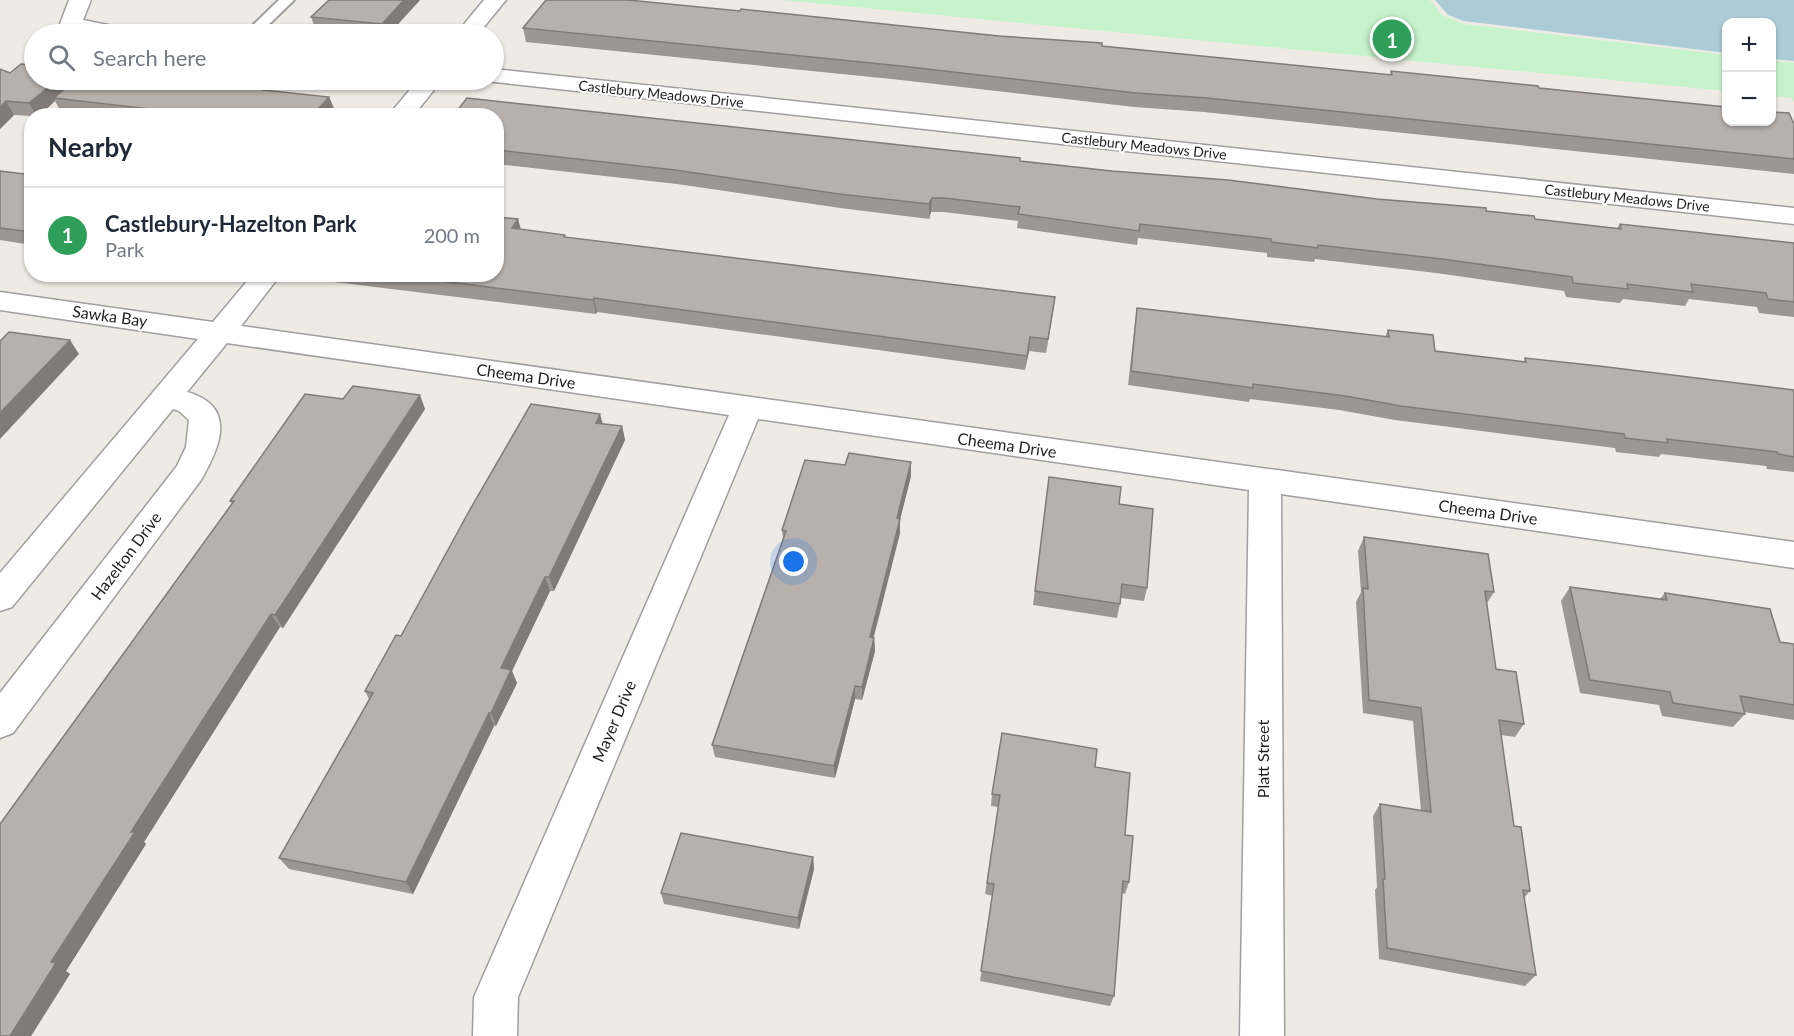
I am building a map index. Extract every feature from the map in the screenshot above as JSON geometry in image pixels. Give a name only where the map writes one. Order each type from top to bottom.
[{"type":"street","points":[[71,24],[80,0]]},
{"type":"street","points":[[475,24],[495,0]]},
{"type":"street","name":"Castlebury Meadows Drive","points":[[504,77],[1794,216]]},
{"type":"street","points":[[407,108],[422,90]]},
{"type":"street","points":[[0,597],[261,282]]},
{"type":"street","name":"Sawka Bay","points":[[0,301],[220,331]]},
{"type":"street","name":"Cheema Drive","points":[[220,331],[747,408],[1794,555]]},
{"type":"street","name":"Hazelton Drive","points":[[0,722],[190,471],[202,447],[205,416],[189,403],[166,397]]},
{"type":"street","name":"Mayer Drive","points":[[495,1036],[496,997],[747,408]]},
{"type":"street","name":"Platt Street","points":[[1262,1036],[1265,481]]},
{"type":"lane","points":[[262,24],[287,0]]},
{"type":"green space","points":[[782,0],[1430,0],[1442,15],[1464,24],[1722,55],[1722,91]]},
{"type":"green space","points":[[1776,61],[1794,63],[1794,102],[1792,98],[1776,96]]},
{"type":"water","points":[[1435,0],[1794,0],[1794,61],[1776,59],[1776,18],[1722,18],[1722,53],[1464,21],[1448,15]]},
{"type":"building","points":[[329,0],[404,0],[382,24],[311,17]]},
{"type":"building","points":[[546,0],[628,0],[740,11],[741,9],[999,36],[1102,43],[1102,46],[1392,75],[1391,71],[1538,86],[1539,88],[1722,107],[1722,126],[1776,126],[1776,112],[1789,113],[1794,124],[1794,159],[1207,98],[1136,93],[901,66],[523,28]]},
{"type":"building","points":[[24,64],[24,90],[45,90],[29,103],[6,101],[0,107],[0,69],[10,73]]},
{"type":"building","points":[[63,90],[263,90],[329,97],[319,108],[141,108],[54,98]]},
{"type":"building","points":[[467,98],[1020,158],[1020,161],[1112,171],[1228,180],[1377,199],[1486,208],[1486,211],[1534,216],[1535,219],[1621,229],[1620,224],[1794,243],[1794,302],[1768,299],[1766,293],[1691,284],[1693,292],[1627,284],[1628,289],[1573,283],[1572,277],[1442,259],[1318,245],[1318,248],[1271,242],[1271,239],[1140,224],[1139,231],[1018,214],[1020,207],[944,198],[932,198],[929,204],[839,194],[675,170],[504,151],[504,108],[459,108]]},
{"type":"building","points":[[0,171],[24,174],[24,231],[0,228]]},
{"type":"building","points":[[504,218],[518,219],[512,228],[565,235],[564,237],[1055,297],[1048,339],[1030,337],[1027,356],[594,298],[593,300],[448,282],[504,282]]},
{"type":"building","points":[[1137,308],[1389,337],[1388,330],[1433,335],[1435,351],[1526,362],[1525,358],[1599,366],[1794,390],[1794,457],[1777,452],[1667,439],[1668,443],[1625,438],[1624,434],[1401,406],[1345,396],[1253,384],[1253,388],[1131,371]]},
{"type":"building","points":[[9,332],[70,340],[0,413],[0,341]]},
{"type":"building","points":[[353,386],[420,395],[275,615],[271,614],[131,832],[135,832],[51,962],[56,963],[10,1036],[0,1036],[0,824],[234,501],[230,501],[305,394],[343,399]]},
{"type":"building","points":[[531,404],[600,414],[596,423],[622,426],[549,577],[545,577],[501,668],[511,670],[406,882],[279,858],[373,693],[365,691],[396,635],[401,636]]},
{"type":"building","points":[[849,453],[911,462],[897,518],[900,519],[870,637],[874,638],[862,687],[855,686],[834,766],[712,745],[786,531],[782,530],[805,460],[845,465]]},
{"type":"building","points":[[1049,477],[1121,487],[1119,504],[1153,509],[1147,588],[1122,584],[1120,604],[1035,591]]},
{"type":"building","points":[[1364,537],[1488,554],[1494,592],[1485,591],[1496,669],[1516,672],[1524,724],[1499,720],[1514,826],[1521,827],[1530,891],[1523,890],[1536,975],[1387,948],[1380,804],[1431,812],[1421,708],[1369,700],[1363,588],[1368,589]]},
{"type":"building","points":[[1570,587],[1667,600],[1665,593],[1770,609],[1780,642],[1794,644],[1794,705],[1740,696],[1745,714],[1673,703],[1670,692],[1590,680]]},
{"type":"building","points":[[1002,733],[1097,749],[1095,767],[1130,773],[1125,835],[1133,836],[1129,882],[1123,881],[1114,996],[981,971],[994,884],[987,883],[1000,795],[992,794]]},
{"type":"building","points":[[681,833],[813,857],[798,918],[661,893]]},
{"type":"place","name":"Castlebury-Hazelton Park","points":[[1392,39]]}]
